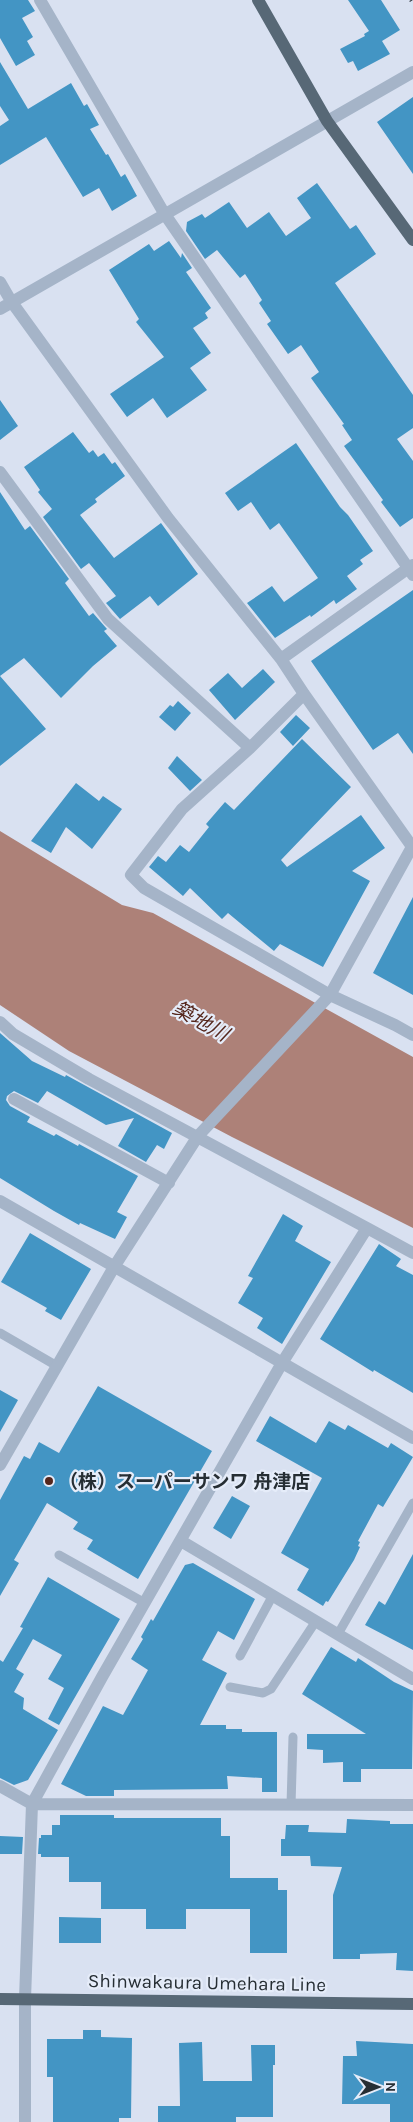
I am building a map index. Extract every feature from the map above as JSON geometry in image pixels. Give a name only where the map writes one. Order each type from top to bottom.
[{"type":"main road","points":[[258,0],[327,121],[413,240]]},
{"type":"main road","name":"Shinwakaura Umehara Line","points":[[0,1999],[413,2004]]},
{"type":"street","points":[[40,0],[164,213],[411,569],[281,659]]},
{"type":"street","points":[[0,309],[164,213],[413,72]]},
{"type":"street","points":[[0,282],[168,518],[281,659],[413,847],[326,998],[202,1132],[114,1267],[0,1464]]},
{"type":"street","points":[[0,472],[108,619],[250,748]]},
{"type":"street","points":[[304,694],[250,748],[182,810],[130,875],[144,888],[326,998],[394,1024],[413,1035]]},
{"type":"street","points":[[0,1022],[13,1034],[90,1079],[202,1132],[229,1155],[413,1253]]},
{"type":"street","points":[[14,1098],[169,1183]]},
{"type":"street","points":[[0,1201],[413,1438]]},
{"type":"street","points":[[25,2122],[25,1999],[32,1804],[102,1677],[282,1363],[367,1228]]},
{"type":"street","points":[[181,1541],[413,1679]]},
{"type":"street","points":[[0,1786],[32,1804],[413,1805]]},
{"type":"lane","points":[[0,1333],[57,1366]]},
{"type":"lane","points":[[338,1634],[413,1502]]},
{"type":"lane","points":[[59,1555],[145,1604]]},
{"type":"lane","points":[[240,1656],[273,1595]]},
{"type":"lane","points":[[230,1687],[262,1693],[271,1689],[316,1621]]},
{"type":"lane","points":[[291,1805],[294,1737]]},
{"type":"water","name":"築地川","points":[[0,831],[122,905],[153,913],[413,1057],[413,1228],[232,1137],[69,1051],[0,1005]]},
{"type":"building","points":[[0,0],[28,0],[35,11],[22,18],[33,37],[27,41],[35,55],[16,66],[0,38]]},
{"type":"building","points":[[348,0],[381,0],[400,30],[382,41],[390,54],[358,71],[353,61],[348,63],[340,49],[365,36],[364,34],[369,31]]},
{"type":"building","points":[[0,62],[28,109],[71,83],[84,106],[87,104],[99,125],[90,129],[106,155],[108,154],[121,177],[125,174],[137,196],[112,211],[99,188],[83,197],[46,137],[0,165],[0,126],[9,120],[0,106]]},
{"type":"building","points":[[413,97],[413,174],[377,122]]},
{"type":"building","points":[[317,183],[350,229],[356,225],[376,254],[335,283],[413,395],[413,428],[397,439],[413,461],[413,518],[400,527],[344,446],[352,440],[342,425],[344,424],[311,378],[319,372],[301,345],[288,354],[267,324],[271,321],[259,303],[262,300],[245,274],[240,278],[217,250],[205,259],[186,231],[187,222],[202,214],[205,218],[229,202],[247,228],[269,212],[286,236],[311,218],[297,198]]},
{"type":"building","points":[[169,241],[181,258],[182,253],[192,268],[186,272],[211,308],[205,313],[208,318],[193,328],[211,353],[190,368],[207,390],[167,418],[153,398],[127,417],[110,394],[164,357],[136,322],[139,319],[109,270],[149,244],[154,251]]},
{"type":"building","points":[[0,400],[18,426],[0,440]]},
{"type":"building","points":[[73,432],[89,453],[93,450],[98,457],[104,453],[112,464],[115,462],[125,476],[95,499],[97,502],[80,515],[114,558],[161,523],[198,574],[158,606],[150,596],[120,619],[106,603],[116,596],[89,563],[81,569],[43,517],[52,509],[38,492],[40,490],[24,467]]},
{"type":"building","points":[[296,443],[373,551],[360,560],[363,564],[347,576],[357,589],[336,604],[334,600],[311,617],[310,615],[275,638],[247,603],[272,586],[284,602],[318,578],[279,523],[270,530],[251,502],[238,511],[225,493]]},
{"type":"building","points":[[0,492],[25,530],[30,526],[69,579],[65,583],[89,616],[93,613],[107,629],[104,631],[117,646],[93,666],[61,698],[24,658],[0,676]]},
{"type":"building","points":[[413,590],[413,754],[398,733],[373,750],[311,661]]},
{"type":"building","points":[[263,669],[275,682],[235,720],[209,690],[228,673],[242,688]]},
{"type":"building","points":[[0,676],[46,729],[0,766]]},
{"type":"building","points":[[178,701],[191,713],[175,731],[159,717],[170,705],[173,707]]},
{"type":"building","points":[[296,715],[310,728],[293,746],[280,732]]},
{"type":"building","points":[[302,739],[351,787],[281,860],[287,867],[361,815],[385,848],[352,871],[370,881],[323,967],[280,944],[274,951],[228,913],[222,919],[190,888],[183,896],[149,867],[158,856],[166,862],[180,845],[189,852],[209,827],[206,824],[225,802],[234,810]]},
{"type":"building","points":[[177,756],[202,780],[190,791],[168,768]]},
{"type":"building","points":[[76,783],[99,801],[103,796],[122,809],[92,849],[66,827],[51,853],[31,841]]},
{"type":"building","points":[[413,897],[413,995],[373,973]]},
{"type":"building","points":[[0,1033],[32,1061],[65,1077],[66,1075],[172,1133],[164,1149],[157,1145],[146,1162],[118,1146],[134,1118],[106,1125],[47,1091],[38,1103],[14,1091],[7,1096],[6,1100],[10,1106],[30,1117],[27,1122],[54,1136],[56,1134],[78,1146],[79,1144],[138,1176],[117,1212],[127,1217],[115,1239],[80,1223],[79,1225],[0,1178]]},
{"type":"building","points":[[283,1214],[303,1226],[295,1241],[331,1262],[282,1344],[257,1328],[263,1318],[238,1303],[253,1278],[248,1276]]},
{"type":"building","points":[[30,1233],[91,1269],[61,1320],[45,1311],[47,1308],[1,1282]]},
{"type":"building","points":[[379,1244],[401,1259],[396,1266],[413,1275],[413,1393],[374,1370],[373,1372],[320,1339]]},
{"type":"building","points":[[98,1386],[212,1451],[138,1579],[87,1549],[93,1540],[73,1529],[78,1522],[47,1503],[14,1560],[19,1563],[0,1596],[0,1500],[24,1456],[30,1459],[39,1442],[59,1453]]},
{"type":"building","points":[[0,1390],[18,1400],[0,1432]]},
{"type":"building","points":[[270,1416],[316,1443],[329,1421],[345,1430],[348,1425],[388,1448],[391,1443],[413,1457],[383,1507],[378,1504],[358,1541],[360,1542],[358,1546],[360,1547],[354,1560],[328,1602],[326,1601],[323,1606],[297,1590],[309,1569],[281,1553],[322,1478],[256,1441]]},
{"type":"building","points":[[232,1496],[250,1506],[231,1539],[213,1528]]},
{"type":"building","points":[[413,1554],[413,1650],[365,1625],[379,1601],[385,1605]]},
{"type":"building","points":[[193,1563],[255,1599],[234,1640],[218,1631],[202,1660],[227,1673],[200,1725],[226,1725],[226,1729],[242,1729],[242,1732],[277,1732],[277,1792],[262,1792],[262,1778],[227,1776],[228,1789],[114,1790],[114,1796],[86,1796],[61,1784],[103,1706],[123,1715],[148,1670],[131,1659],[143,1639],[141,1637],[151,1619],[153,1621],[185,1565]]},
{"type":"building","points":[[48,1577],[120,1619],[59,1725],[48,1719],[64,1688],[48,1679],[62,1655],[33,1639],[16,1669],[24,1674],[14,1692],[24,1698],[23,1709],[58,1730],[28,1780],[14,1785],[0,1778],[0,1660],[3,1662],[23,1628],[20,1627]]},
{"type":"building","points":[[331,1647],[356,1662],[358,1658],[394,1682],[413,1691],[412,1769],[361,1769],[361,1782],[343,1782],[343,1762],[323,1763],[323,1750],[307,1749],[307,1734],[366,1734],[302,1694]]},
{"type":"building","points":[[60,1815],[114,1815],[114,1818],[221,1818],[221,1836],[230,1836],[230,1878],[278,1878],[278,1890],[287,1890],[287,1953],[250,1953],[250,1909],[186,1909],[186,1929],[146,1929],[146,1909],[101,1909],[101,1882],[69,1882],[69,1857],[41,1857],[41,1854],[38,1854],[39,1838],[41,1838],[41,1835],[52,1835],[52,1825],[60,1825]]},
{"type":"building","points":[[347,1819],[390,1821],[390,1824],[413,1824],[413,1971],[396,1970],[397,1953],[360,1954],[360,1959],[333,1959],[333,1895],[342,1867],[311,1866],[310,1856],[281,1856],[281,1839],[285,1839],[286,1825],[309,1825],[308,1832],[346,1833]]},
{"type":"building","points":[[0,1836],[23,1837],[22,1854],[0,1854]]},
{"type":"building","points":[[59,1917],[101,1918],[101,1943],[59,1943]]},
{"type":"building","points":[[83,2030],[101,2030],[101,2037],[132,2038],[131,2118],[119,2118],[119,2122],[53,2122],[53,2077],[47,2077],[47,2039],[83,2039]]},
{"type":"building","points":[[356,2041],[413,2044],[413,2122],[390,2122],[390,2104],[342,2104],[343,2056],[357,2056]]},
{"type":"building","points":[[202,2042],[203,2081],[252,2081],[251,2045],[275,2045],[273,2117],[236,2117],[236,2122],[158,2122],[158,2106],[180,2106],[179,2043]]},
{"type":"place","name":"（株）スーパーサンワ 舟津店","points":[[49,1481]]}]
